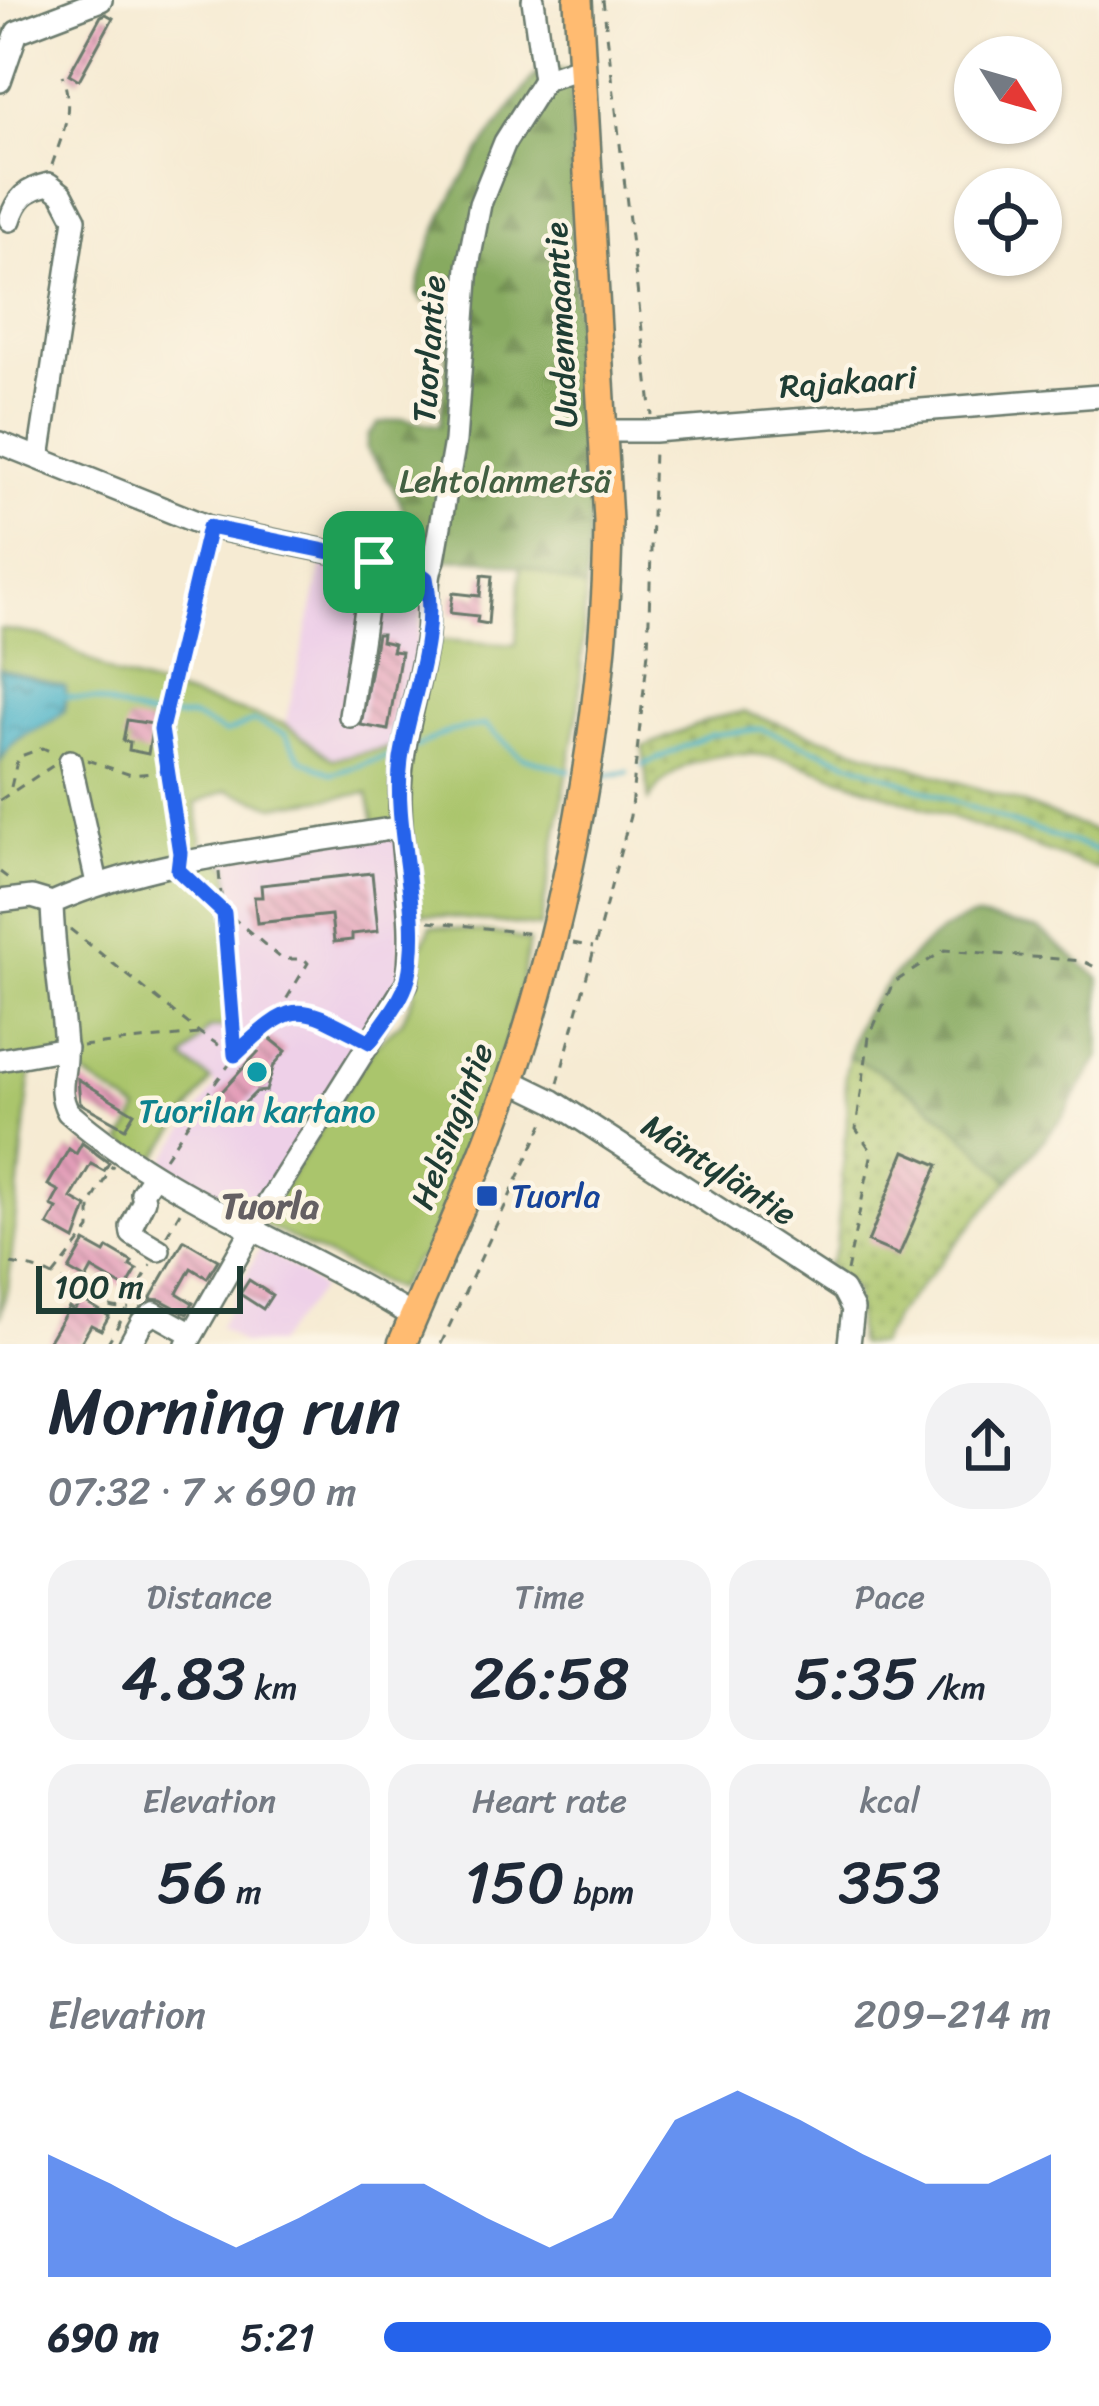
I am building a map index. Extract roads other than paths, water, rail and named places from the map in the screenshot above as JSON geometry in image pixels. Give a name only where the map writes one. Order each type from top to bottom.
[{"type":"main road","name":"Uudenmaantie","points":[[551,935],[581,789],[604,619],[608,521],[578,0]]},
{"type":"main road","name":"Helsingintie","points":[[402,1344],[510,1080],[551,935]]},
{"type":"street","points":[[0,81],[17,32],[43,26],[101,0]]},
{"type":"street","points":[[532,0],[544,80],[582,67]]},
{"type":"street","name":"Tuorlantie","points":[[189,1339],[252,1229],[407,983],[412,952],[400,827],[403,753],[427,639],[426,578],[434,560],[454,441],[473,232],[505,142],[544,80]]},
{"type":"street","points":[[10,220],[25,192],[49,184],[69,205],[76,235],[39,458]]},
{"type":"street","name":"Rajakaari","points":[[603,431],[1099,396]]},
{"type":"street","points":[[0,442],[209,527],[413,569],[426,578]]},
{"type":"street","points":[[350,716],[374,562]]},
{"type":"street","points":[[70,761],[97,883]]},
{"type":"street","points":[[0,901],[32,897],[52,903],[97,883],[176,864],[400,827]]},
{"type":"street","points":[[52,903],[65,1048],[60,1098],[68,1112],[188,1197],[414,1317]]},
{"type":"street","points":[[0,1060],[65,1048]]},
{"type":"street","name":"Mäntyläntie","points":[[510,1080],[553,1101],[844,1290],[853,1309],[850,1344]]},
{"type":"street","points":[[154,1175],[142,1193],[144,1200],[131,1227],[132,1234],[159,1250]]},
{"type":"street","points":[[130,1344],[154,1312],[189,1339]]},
{"type":"water","points":[[0,669],[65,687],[65,710],[14,743],[0,763]]},
{"type":"waterway","points":[[60,696],[95,700],[146,717],[193,717],[225,733],[254,721],[285,734],[301,759],[332,774],[393,755]]},
{"type":"waterway","points":[[410,750],[447,732],[485,725],[521,757],[570,771]]},
{"type":"waterway","points":[[643,765],[710,735],[761,729],[1099,851]]},
{"type":"waterway","points":[[598,777],[628,772]]},
{"type":"place","name":"Tuorilan kartano","points":[[257,1072]]},
{"type":"place","name":"Tuorla","points":[[487,1196]]},
{"type":"district","name":"Tuorla","points":[[270,1206]]},
{"type":"park label","name":"Lehtolanmetsä","points":[[505,481]]}]
